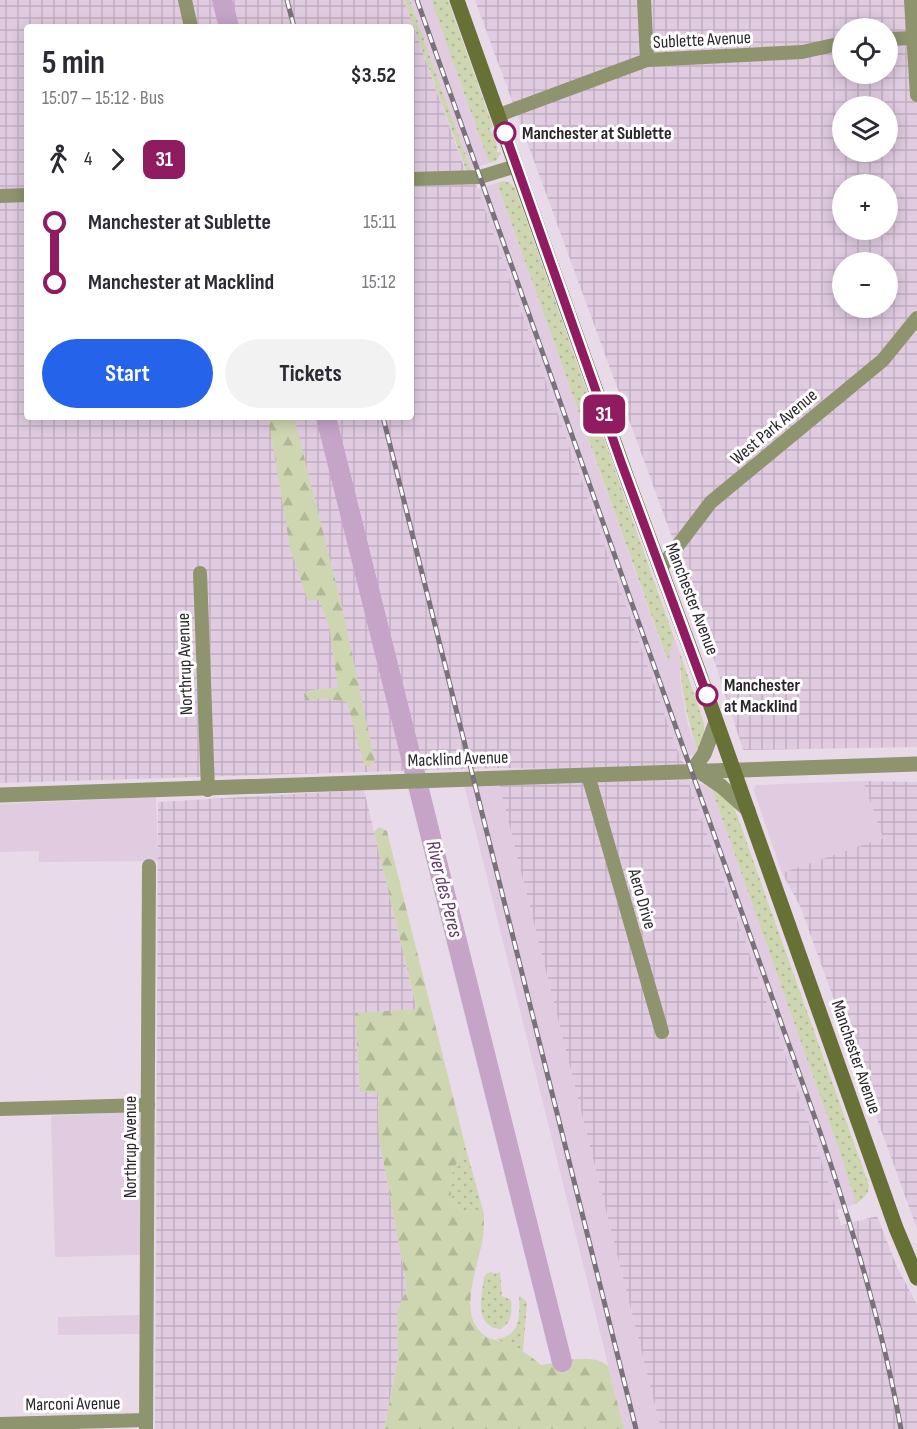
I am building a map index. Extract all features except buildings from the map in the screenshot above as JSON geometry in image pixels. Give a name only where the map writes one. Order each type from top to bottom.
[{"type":"main road","name":"Manchester Avenue","points":[[457,0],[890,1210],[917,1278]]},
{"type":"street","points":[[184,0],[190,24]]},
{"type":"street","points":[[644,0],[647,60]]},
{"type":"street","points":[[911,0],[917,94]]},
{"type":"street","points":[[898,39],[913,38]]},
{"type":"street","name":"Sublette Avenue","points":[[499,115],[647,60],[802,52],[832,45]]},
{"type":"street","points":[[414,179],[480,177],[516,166]]},
{"type":"street","points":[[0,196],[24,195]]},
{"type":"street","name":"West Park Avenue","points":[[660,569],[711,502],[883,360],[917,318]]},
{"type":"street","name":"Northrup Avenue","points":[[200,573],[208,790]]},
{"type":"street","points":[[716,722],[695,771],[721,786],[747,810]]},
{"type":"street","name":"Macklind Avenue","points":[[0,795],[208,790],[388,781],[917,764]]},
{"type":"street","name":"Aero Drive","points":[[588,775],[662,1032]]},
{"type":"street","name":"Northrup Avenue","points":[[146,1425],[149,866]]},
{"type":"street","points":[[0,1109],[148,1105]]},
{"type":"street","name":"Marconi Avenue","points":[[0,1424],[146,1425]]},
{"type":"shaded area","points":[[0,0],[404,0],[413,24],[24,24],[24,420],[414,420],[414,28],[465,170],[471,170],[681,760],[692,771],[498,768],[0,783]]},
{"type":"shaded area","points":[[410,0],[431,0],[489,163],[471,170]]},
{"type":"shaded area","points":[[475,0],[917,0],[917,747],[743,750],[694,597]]},
{"type":"shaded area","points":[[497,183],[667,661],[674,637],[680,653],[682,694],[688,725],[698,752],[681,760],[477,189]]},
{"type":"shaded area","points":[[688,780],[711,787],[856,1204],[836,1210],[814,1136]]},
{"type":"shaded area","points":[[688,780],[814,1136],[841,1225],[877,1216],[897,1267],[917,1304],[917,1429],[661,1429],[499,784]]},
{"type":"shaded area","points":[[863,781],[883,838],[782,873],[754,791],[755,785]]},
{"type":"shaded area","points":[[863,781],[917,782],[917,1229],[800,906],[782,873],[883,838]]},
{"type":"shaded area","points":[[499,784],[661,1429],[624,1429],[464,785]]},
{"type":"shaded area","points":[[364,790],[417,1010],[355,1014],[360,1092],[378,1092],[379,1138],[407,1288],[397,1312],[398,1358],[384,1429],[155,1429],[158,802]]},
{"type":"shaded area","points":[[156,797],[158,861],[39,862],[39,851],[0,852],[0,804]]},
{"type":"shaded area","points":[[138,1112],[141,1116],[141,1255],[55,1257],[51,1116]]},
{"type":"shaded area","points":[[139,1315],[140,1334],[58,1335],[58,1317]]},
{"type":"green space","points":[[404,0],[410,0],[471,170],[466,170]]},
{"type":"green space","points":[[431,0],[448,0],[493,127],[489,129],[495,139],[497,152],[501,153],[496,161],[489,163]]},
{"type":"green space","points":[[504,181],[515,188],[674,637],[668,662],[497,183]]},
{"type":"green space","points":[[269,420],[295,420],[342,607],[375,762],[369,767],[364,765],[347,702],[323,698],[305,701],[304,694],[311,690],[338,687],[329,626],[319,600],[308,601],[290,548]]},
{"type":"green space","points":[[680,653],[704,723],[704,732],[698,752],[685,703]]},
{"type":"green space","points":[[711,787],[734,807],[869,1185],[867,1194],[856,1204],[838,1147]]},
{"type":"green space","points":[[379,827],[387,831],[465,1145],[452,1175],[452,1198],[461,1210],[484,1214],[483,1237],[470,1302],[471,1315],[476,1326],[486,1337],[515,1347],[541,1365],[584,1359],[601,1362],[608,1366],[624,1429],[384,1429],[398,1358],[397,1312],[407,1288],[379,1138],[378,1093],[360,1092],[355,1013],[417,1009],[374,832]]},
{"type":"green space","points":[[465,1145],[484,1214],[461,1210],[452,1198],[452,1175]]},
{"type":"green space","points":[[492,1272],[493,1274],[500,1272],[502,1296],[511,1300],[510,1317],[507,1324],[500,1329],[491,1327],[486,1322],[481,1309],[484,1277],[487,1273]]},
{"type":"green space","points":[[519,1295],[527,1302],[523,1352],[496,1339],[510,1334],[515,1329],[519,1317]]},
{"type":"waterway","name":"River des Peres","points":[[222,0],[228,24]]},
{"type":"waterway","name":"River des Peres","points":[[327,420],[562,1362]]},
{"type":"railway","points":[[287,0],[293,24]]},
{"type":"railway","points":[[417,0],[820,1132],[866,1279],[894,1391],[901,1429]]},
{"type":"railway","points":[[384,420],[636,1429]]},
{"type":"bus line","name":"31","points":[[505,133],[621,462],[707,695]]},
{"type":"place","name":"Manchester at Sublette","points":[[505,133]]},
{"type":"place","name":"Manchester at Macklind","points":[[707,695]]}]
